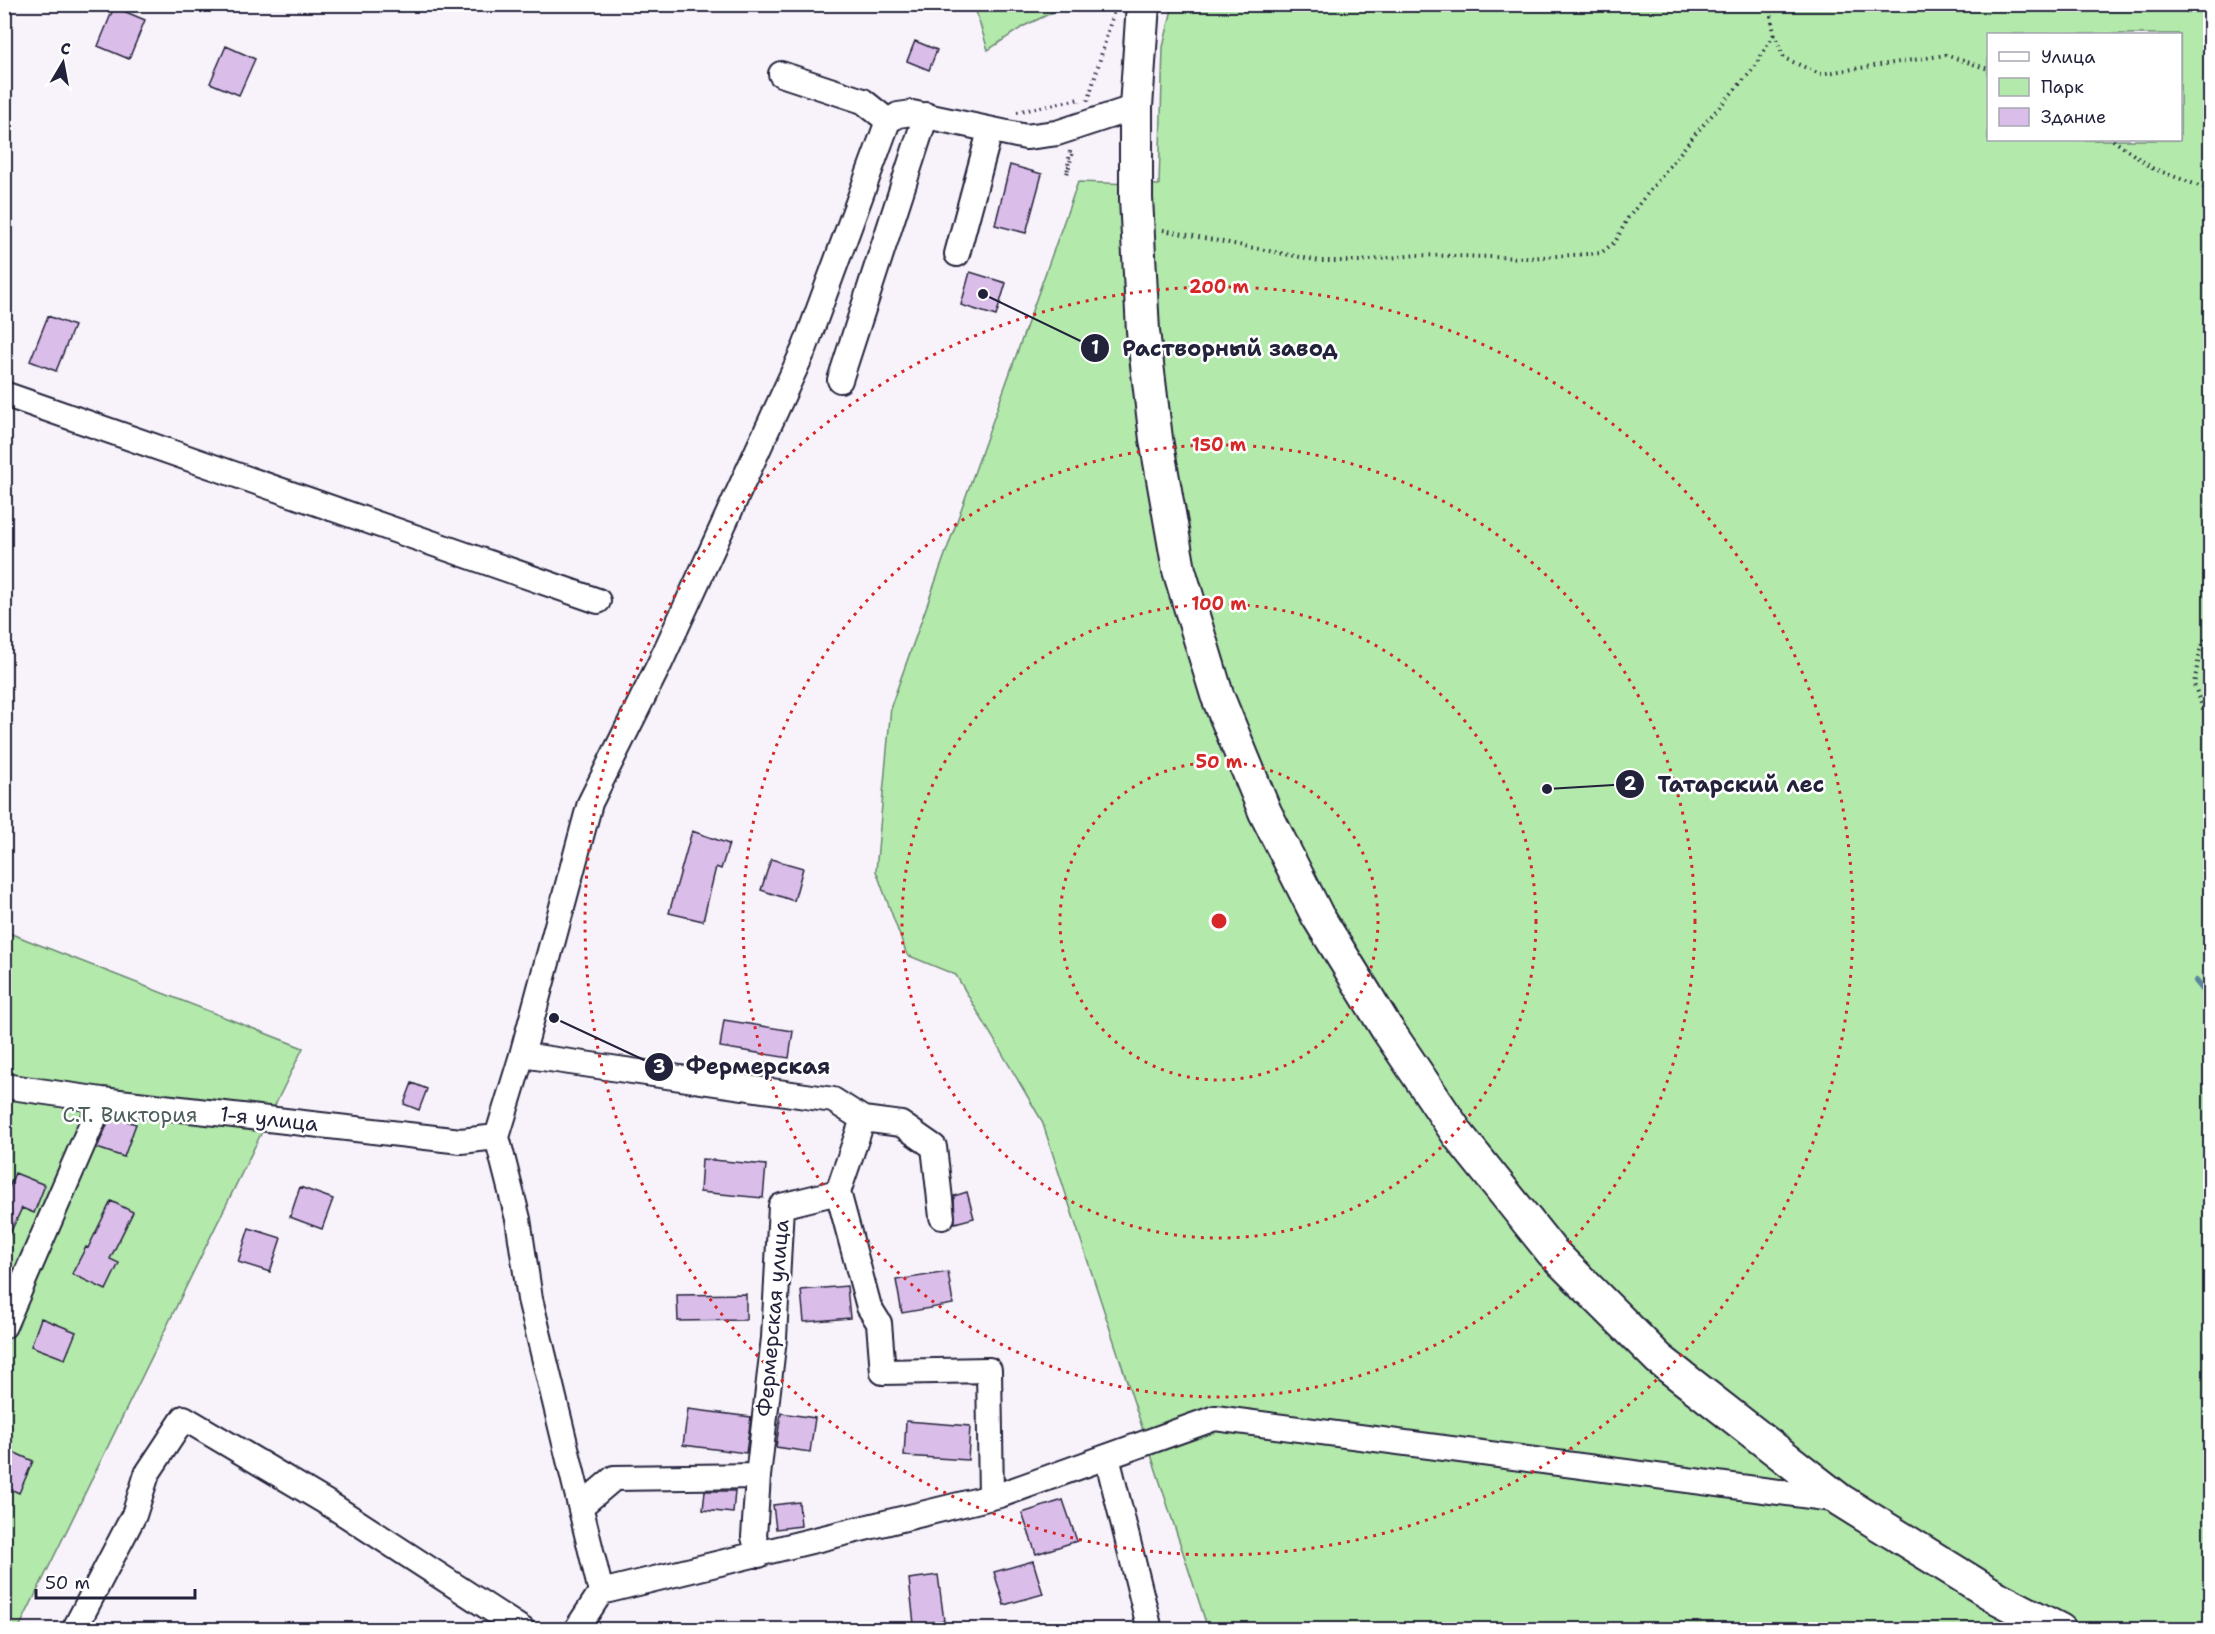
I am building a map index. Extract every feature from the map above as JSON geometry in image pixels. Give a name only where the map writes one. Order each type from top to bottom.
[{"type":"main road","points":[[1143,4],[1137,107],[1138,225],[1143,331],[1155,439],[1179,570],[1222,706],[1264,812],[1317,915],[1387,1029],[1459,1136],[1552,1252],[1659,1359],[1840,1500],[1998,1598],[2060,1629]]},
{"type":"street","points":[[781,74],[863,101],[888,121]]},
{"type":"street","points":[[601,1592],[530,1299],[518,1219],[497,1137],[522,1055],[590,803],[660,663],[805,347],[888,121],[898,115],[912,112],[1026,137],[1057,133],[1137,107]]},
{"type":"street","points":[[840,380],[926,115]]},
{"type":"street","points":[[957,254],[990,130]]},
{"type":"street","points":[[4,394],[598,601]]},
{"type":"street","points":[[522,1055],[833,1100],[863,1119],[901,1124],[934,1147],[942,1217]]},
{"type":"street","name":"1-я улица","points":[[4,1086],[102,1100],[461,1141],[497,1137]]},
{"type":"street","points":[[4,1326],[102,1100]]},
{"type":"street","points":[[863,1119],[838,1192],[869,1306],[879,1323],[883,1372],[988,1370],[991,1497]]},
{"type":"street","name":"Фермерская улица","points":[[759,1555],[754,1537],[758,1476],[774,1338],[782,1206],[838,1192]]},
{"type":"street","points":[[74,1629],[134,1515],[147,1474],[184,1418],[334,1507],[523,1629]]},
{"type":"street","points":[[576,1629],[601,1592],[991,1497],[1215,1418],[1840,1500]]},
{"type":"street","points":[[1107,1457],[1150,1629]]},
{"type":"street","points":[[581,1506],[614,1478],[758,1476]]},
{"type":"path","points":[[1086,106],[1116,4]]},
{"type":"path","points":[[1769,4],[1774,34],[1784,58],[1820,74],[1946,55],[1987,68]]},
{"type":"path","points":[[1138,225],[1320,261],[1360,261],[1417,255],[1537,258],[1601,253],[1615,242],[1628,218],[1697,132],[1754,68],[1774,34]]},
{"type":"path","points":[[1012,113],[1079,99],[1077,110]]},
{"type":"path","points":[[1074,141],[1067,174],[1074,141]]},
{"type":"path","points":[[2114,141],[2152,168],[2211,190]]},
{"type":"path","points":[[2211,628],[2198,657],[2194,684],[2211,729]]},
{"type":"green space","points":[[974,5],[1068,5],[1024,26],[988,50]]},
{"type":"green space","points":[[1173,5],[2210,5],[2210,1629],[1208,1629],[1042,1121],[956,975],[907,955],[876,871],[891,706],[1078,182],[1159,185],[1163,47]]},
{"type":"green space","name":"С.Т. Виктория","points":[[4,931],[303,1048],[18,1630],[4,1629]]},
{"type":"building","points":[[114,7],[145,20],[129,59],[98,46]]},
{"type":"building","points":[[915,41],[937,50],[929,70],[907,61]]},
{"type":"building","points":[[226,46],[255,59],[239,95],[210,83]]},
{"type":"building","points":[[1010,165],[1042,174],[1026,233],[995,225]]},
{"type":"building","points":[[970,272],[1006,283],[996,316],[961,305]]},
{"type":"building","points":[[48,316],[74,326],[56,371],[30,361]]},
{"type":"building","points":[[692,831],[729,844],[721,869],[716,867],[703,921],[669,913]]},
{"type":"building","points":[[771,859],[803,868],[794,901],[761,890]]},
{"type":"building","points":[[724,1020],[793,1031],[789,1058],[720,1047]]},
{"type":"building","points":[[412,1083],[427,1089],[419,1110],[404,1104]]},
{"type":"building","points":[[111,1116],[136,1124],[124,1157],[97,1148]]},
{"type":"building","points":[[702,1159],[766,1165],[763,1198],[700,1192]]},
{"type":"building","points":[[15,1173],[45,1185],[34,1213],[22,1208],[4,1246],[4,1199]]},
{"type":"building","points":[[300,1187],[333,1199],[322,1229],[290,1217]]},
{"type":"building","points":[[967,1192],[974,1218],[955,1223],[954,1196]]},
{"type":"building","points":[[111,1201],[133,1212],[110,1259],[119,1263],[106,1290],[72,1274],[86,1247],[88,1248]]},
{"type":"building","points":[[249,1228],[281,1238],[270,1272],[238,1262]]},
{"type":"building","points":[[948,1272],[953,1304],[902,1313],[896,1280]]},
{"type":"building","points":[[847,1286],[850,1318],[804,1322],[801,1290]]},
{"type":"building","points":[[746,1294],[746,1320],[678,1321],[677,1295]]},
{"type":"building","points":[[41,1318],[76,1332],[65,1359],[31,1346]]},
{"type":"building","points":[[688,1409],[751,1417],[746,1453],[683,1445]]},
{"type":"building","points":[[781,1413],[815,1418],[810,1452],[776,1447]]},
{"type":"building","points":[[906,1421],[970,1426],[968,1460],[904,1456]]},
{"type":"building","points":[[4,1448],[33,1461],[19,1493],[4,1486]]},
{"type":"building","points":[[705,1491],[735,1491],[733,1513],[703,1510]]},
{"type":"building","points":[[1063,1500],[1077,1541],[1036,1554],[1022,1513]]},
{"type":"building","points":[[799,1502],[801,1526],[776,1529],[773,1505]]},
{"type":"building","points":[[1033,1561],[1043,1594],[1004,1605],[994,1572]]},
{"type":"building","points":[[938,1575],[944,1621],[914,1624],[909,1579]]},
{"type":"waterway","points":[[2196,981],[2210,998]]},
{"type":"place","name":"Растворный завод","points":[[983,294]]},
{"type":"place","name":"Татарский лес","points":[[1547,789]]},
{"type":"place","name":"Фермерская","points":[[554,1018]]}]
